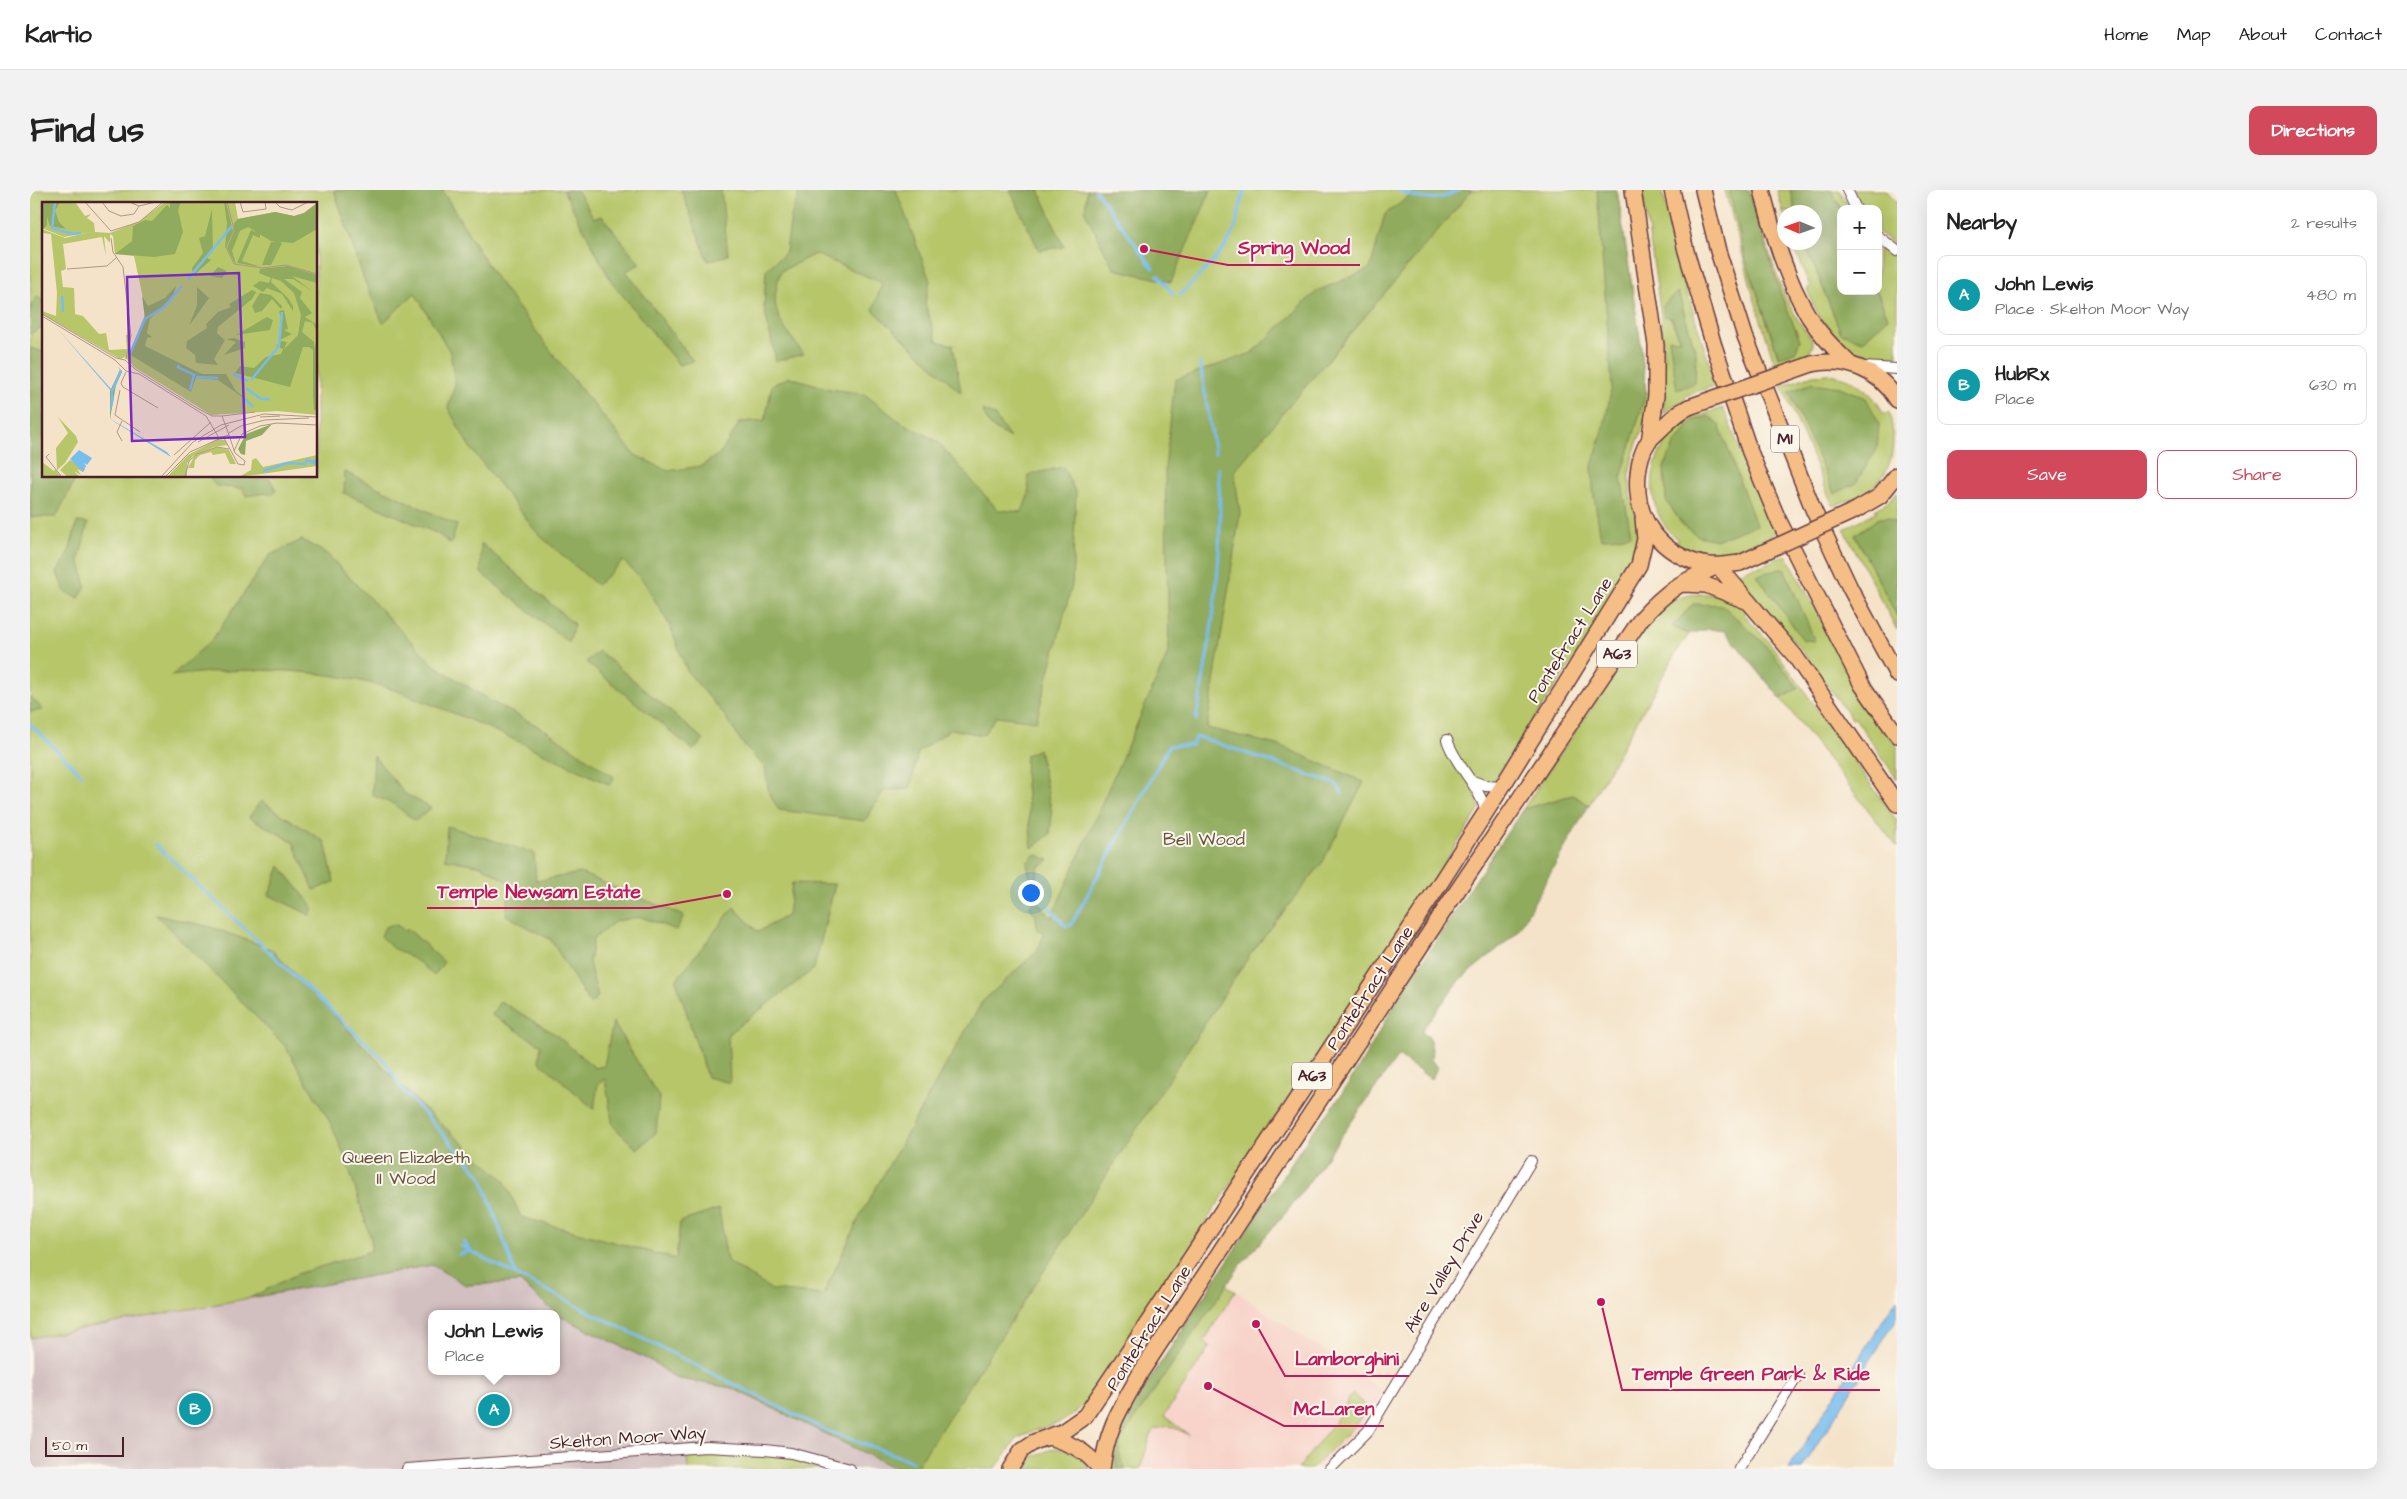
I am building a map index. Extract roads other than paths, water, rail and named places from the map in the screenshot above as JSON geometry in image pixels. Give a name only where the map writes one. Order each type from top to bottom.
[{"type":"highway","points":[[1633,190],[1656,355],[1656,396],[1648,442],[1639,467],[1637,486],[1639,506],[1643,518],[1652,533],[1674,553],[1696,563],[1718,566],[1740,563],[1856,510],[1880,496],[1897,475]]},
{"type":"highway","name":"M1","points":[[1672,190],[1689,261],[1750,452],[1777,517],[1862,686],[1897,736]]},
{"type":"highway","name":"M1","points":[[1704,190],[1718,251],[1744,336],[1813,509],[1850,588],[1897,675]]},
{"type":"highway","points":[[1762,190],[1774,232],[1801,302],[1821,332],[1852,365]]},
{"type":"highway","points":[[1648,442],[1674,416],[1689,407],[1812,364],[1826,361],[1852,365],[1867,371],[1884,384],[1897,400]]},
{"type":"highway","name":"Pontefract Lane","points":[[1049,1437],[1062,1432],[1085,1416],[1502,787],[1639,564],[1645,539],[1643,518]]},
{"type":"highway","points":[[1718,566],[1795,656],[1897,804]]},
{"type":"highway","name":"Pontefract Lane","points":[[1101,1469],[1105,1445],[1111,1427],[1141,1372],[1447,906],[1641,619],[1661,597],[1677,584],[1718,566]]},
{"type":"highway","points":[[1677,584],[1706,585],[1752,604]]},
{"type":"highway","name":"A63","points":[[1010,1469],[1022,1450],[1049,1437],[1074,1444],[1090,1456],[1101,1469]]},
{"type":"street","points":[[1848,190],[1854,205]]},
{"type":"street","points":[[1882,239],[1897,251]]},
{"type":"street","points":[[1852,365],[1897,369]]},
{"type":"street","points":[[1447,740],[1452,754],[1481,794],[1486,811]]},
{"type":"street","points":[[1473,781],[1486,786],[1502,787]]},
{"type":"street","name":"Aire Valley Drive","points":[[1330,1469],[1368,1431],[1531,1161]]},
{"type":"street","points":[[1739,1469],[1798,1376]]},
{"type":"street","name":"Skelton Moor Way","points":[[407,1469],[706,1447],[792,1453],[850,1469]]},
{"type":"water","points":[[1897,1298],[1897,1318],[1802,1469],[1788,1469]]},
{"type":"waterway","points":[[1180,295],[1211,264],[1231,238],[1245,190]]},
{"type":"waterway","points":[[1397,190],[1405,194],[1428,199],[1444,197],[1459,190]]},
{"type":"waterway","points":[[1096,191],[1153,268]]},
{"type":"waterway","points":[[1158,275],[1173,294]]},
{"type":"waterway","points":[[1200,363],[1215,453]]},
{"type":"waterway","points":[[1196,720],[1216,594],[1220,532],[1218,468]]},
{"type":"waterway","points":[[30,724],[82,775]]},
{"type":"waterway","points":[[1048,906],[1066,926],[1071,925],[1169,746],[1192,745],[1196,737],[1202,738],[1336,784],[1342,793]]},
{"type":"waterway","points":[[155,844],[385,1061],[402,1089],[481,1176],[516,1275],[825,1430],[912,1461]]},
{"type":"waterway","points":[[459,1254],[471,1251],[464,1242]]},
{"type":"waterway","points":[[461,1246],[516,1275]]},
{"type":"place","name":"Spring Wood","points":[[1144,249]]},
{"type":"place","name":"Temple Newsam Estate","points":[[727,894]]},
{"type":"place","name":"Temple Green Park & Ride","points":[[1601,1302]]},
{"type":"place","name":"Lamborghini","points":[[1256,1324]]},
{"type":"place","name":"McLaren","points":[[1208,1386]]},
{"type":"place","name":"HubRx","points":[[195,1409]]},
{"type":"place","name":"John Lewis","points":[[494,1410]]},
{"type":"park label","name":"Bell Wood","points":[[1204,839]]},
{"type":"park label","name":"Queen Elizabeth II Wood","points":[[406,1168]]}]
